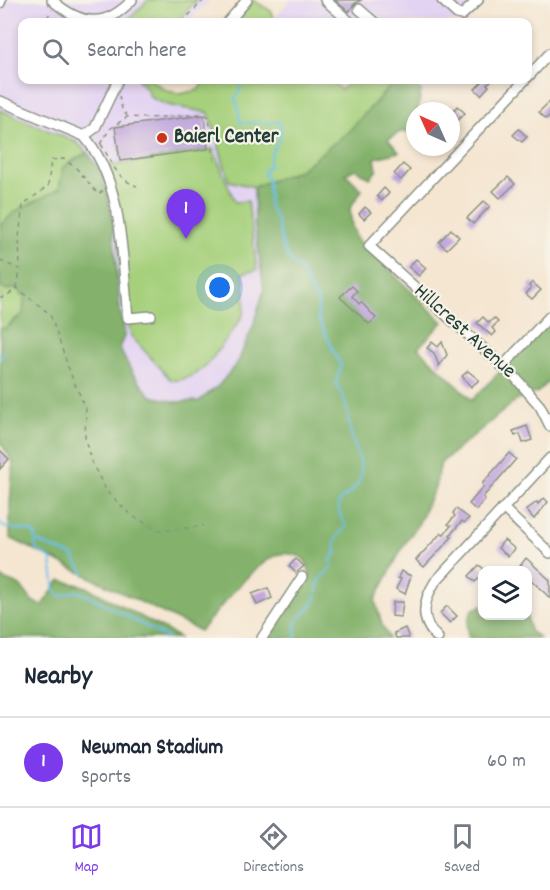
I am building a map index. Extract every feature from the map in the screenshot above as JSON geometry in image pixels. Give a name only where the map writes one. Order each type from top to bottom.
[{"type":"street","points":[[52,0],[67,13],[79,18]]},
{"type":"street","points":[[109,18],[132,0]]},
{"type":"street","points":[[231,18],[247,0]]},
{"type":"street","points":[[325,0],[346,18]]},
{"type":"street","points":[[442,0],[457,14],[462,15],[478,0]]},
{"type":"street","points":[[358,9],[369,18]]},
{"type":"street","points":[[532,72],[550,53]]},
{"type":"street","points":[[84,136],[95,128],[118,84]]},
{"type":"street","name":"Hillcrest Avenue","points":[[520,84],[369,246],[534,398],[550,426]]},
{"type":"street","points":[[0,101],[84,136],[98,147],[116,208],[128,318],[151,316]]},
{"type":"street","points":[[502,367],[550,316]]},
{"type":"street","points":[[438,638],[429,628],[424,616],[427,595],[435,582],[550,458]]},
{"type":"street","points":[[503,508],[550,553]]},
{"type":"street","points":[[262,638],[302,577]]},
{"type":"path","points":[[186,18],[204,0]]},
{"type":"path","points":[[119,84],[119,98],[127,117]]},
{"type":"path","points":[[137,186],[127,183],[120,177],[98,147],[117,122],[127,117],[148,118],[204,114],[209,117],[214,162]]},
{"type":"path","points":[[0,297],[5,297],[16,288],[20,269],[22,205],[48,186],[51,160],[64,159],[98,194],[103,193],[103,184]]},
{"type":"path","points":[[0,261],[20,269]]},
{"type":"path","points":[[16,288],[50,314],[71,375],[86,409],[85,439],[91,461],[107,492],[132,516],[161,531],[203,526]]},
{"type":"shaded area","points":[[0,0],[210,0],[192,18],[18,18],[18,84],[142,84],[151,99],[167,105],[209,113],[229,181],[254,187],[255,226],[264,290],[253,326],[238,362],[219,385],[199,401],[176,402],[151,396],[133,374],[119,348],[125,334],[120,310],[112,215],[0,226]]},
{"type":"shaded area","points":[[290,0],[489,0],[471,18],[275,18]]},
{"type":"green space","points":[[148,0],[197,0],[180,18],[130,18]]},
{"type":"green space","points":[[253,0],[271,11],[273,18],[237,18]]},
{"type":"green space","points":[[142,84],[157,84],[166,90],[180,94],[198,90],[203,84],[334,84],[341,90],[347,84],[392,84],[348,132],[300,170],[254,187],[229,181],[209,113],[167,105],[151,98]]},
{"type":"green space","points":[[392,84],[413,84],[421,90],[419,102],[406,102],[406,132],[400,132],[388,139],[399,152],[375,158],[377,170],[370,178],[355,169],[346,174],[362,190],[350,208],[352,226],[357,239],[443,322],[418,348],[472,400],[550,321],[550,380],[538,392],[522,397],[513,403],[441,463],[435,487],[419,523],[404,545],[375,600],[382,625],[389,638],[268,638],[277,621],[310,574],[305,562],[298,556],[280,554],[259,567],[237,588],[200,631],[10,538],[13,462],[0,442],[0,328],[5,329],[23,314],[24,297],[17,288],[7,290],[0,286],[0,226],[14,212],[59,189],[63,167],[87,152],[102,174],[112,215],[120,310],[125,334],[119,348],[133,374],[151,396],[176,402],[199,401],[219,385],[238,362],[253,326],[264,290],[255,226],[254,187],[300,170],[348,132]]},
{"type":"green space","points":[[0,110],[76,142],[87,152],[102,174],[112,215],[24,309],[24,314],[5,329],[0,328]]},
{"type":"green space","points":[[213,149],[235,202],[248,201],[257,270],[243,273],[245,299],[243,315],[219,350],[205,366],[190,377],[171,380],[131,336],[123,300],[116,208],[103,167]]},
{"type":"green space","points":[[0,576],[19,585],[32,600],[42,605],[60,580],[87,587],[180,638],[0,638]]},
{"type":"green space","points":[[478,607],[478,620],[528,620],[530,631],[540,638],[469,638],[467,627],[473,609]]},
{"type":"building","points":[[335,0],[361,0],[354,4],[349,12]]},
{"type":"building","points":[[480,84],[489,86],[481,95],[475,89]]},
{"type":"building","points":[[550,101],[550,115],[546,119],[539,112]]},
{"type":"building","points":[[460,109],[465,113],[460,118]]},
{"type":"building","name":"Baierl Center","points":[[204,115],[208,149],[120,161],[115,127]]},
{"type":"building","points":[[519,129],[527,137],[522,142],[513,135]]},
{"type":"building","points":[[403,164],[410,170],[401,180],[394,174]]},
{"type":"building","points":[[508,177],[515,184],[500,198],[493,191]]},
{"type":"building","points":[[384,188],[389,193],[382,201],[377,196]]},
{"type":"building","points":[[484,201],[490,206],[473,224],[467,218]]},
{"type":"building","points":[[365,207],[371,212],[364,219],[359,214]]},
{"type":"building","points":[[451,229],[459,237],[447,249],[439,242]]},
{"type":"building","points":[[416,259],[426,268],[419,276],[409,267]]},
{"type":"building","points":[[532,282],[541,290],[532,299],[526,294]]},
{"type":"building","points":[[352,286],[357,291],[352,296],[376,318],[369,324],[340,297]]},
{"type":"building","points":[[483,317],[489,323],[494,318],[498,322],[492,328],[496,332],[492,336],[477,323]]},
{"type":"building","points":[[432,342],[438,347],[442,342],[447,355],[439,366],[434,353],[427,348]]},
{"type":"building","points":[[468,371],[479,380],[471,387],[462,376]]},
{"type":"building","points":[[527,426],[532,440],[523,443],[520,434],[515,436],[513,431]]},
{"type":"building","points":[[0,450],[9,459],[0,469]]},
{"type":"building","points":[[509,453],[516,459],[483,497],[485,499],[476,510],[469,504],[484,486],[482,484]]},
{"type":"building","points":[[544,498],[548,502],[534,519],[526,510]]},
{"type":"building","points":[[456,509],[469,518],[464,523],[462,521],[450,535],[452,537],[424,567],[416,560],[441,533],[443,535],[451,526],[448,524],[455,516],[453,513]]},
{"type":"building","points":[[504,540],[515,549],[508,556],[498,548]]},
{"type":"building","points":[[526,558],[550,580],[550,598],[532,581],[532,566],[520,566]]},
{"type":"building","points":[[296,559],[304,566],[296,573],[289,566]]},
{"type":"building","points":[[478,566],[478,579],[475,582],[469,576]]},
{"type":"building","points":[[401,571],[411,576],[405,594],[396,589],[401,579],[398,578]]},
{"type":"building","points":[[268,588],[272,598],[257,605],[252,594]]},
{"type":"building","points":[[393,602],[403,602],[401,617],[392,616]]},
{"type":"building","points":[[447,606],[457,616],[450,623],[440,613]]},
{"type":"building","points":[[405,628],[409,638],[396,638],[394,633]]},
{"type":"waterway","points":[[241,84],[240,91],[235,98],[240,123],[280,122],[281,134],[271,154],[269,166],[264,171],[268,179],[269,206],[277,220],[284,250],[290,261],[302,271],[312,293],[318,300],[318,318],[341,366],[336,384],[346,404],[351,434],[361,469],[356,486],[339,501],[339,511],[346,526],[336,539],[334,545],[337,553],[331,559],[331,568],[319,582],[314,602],[297,621],[296,638]]},
{"type":"waterway","points":[[0,359],[3,351]]},
{"type":"waterway","points":[[0,522],[3,527],[31,531],[36,536],[35,549],[51,559],[55,591],[60,596],[76,591],[89,596],[167,638]]},
{"type":"waterway","points":[[38,542],[73,556],[84,574]]},
{"type":"place","name":"Baierl Center","points":[[162,138]]},
{"type":"place","name":"Newman Stadium","points":[[186,239]]}]
